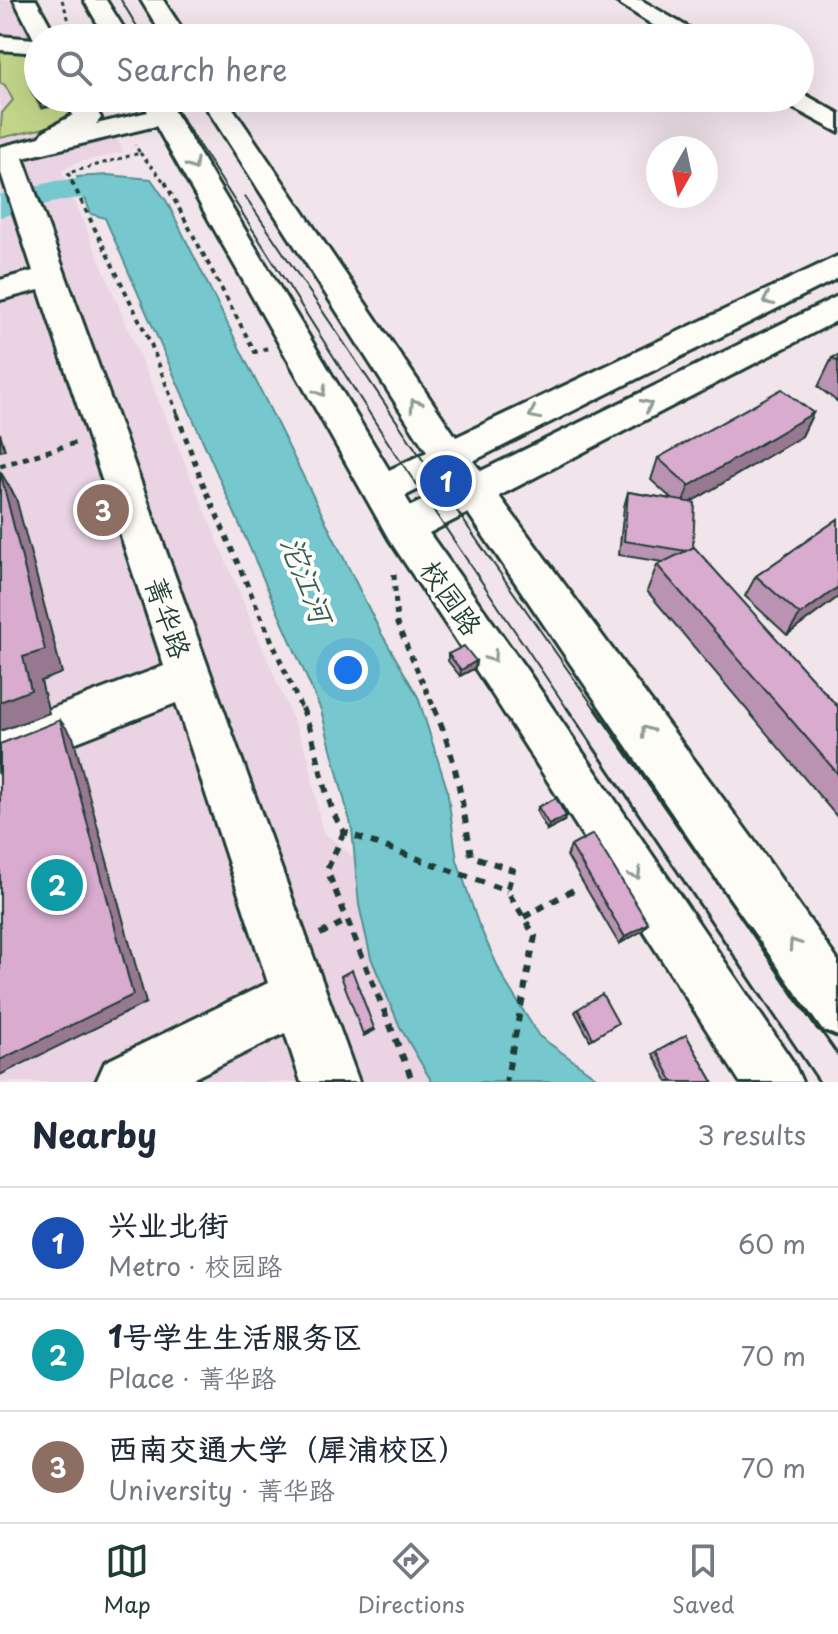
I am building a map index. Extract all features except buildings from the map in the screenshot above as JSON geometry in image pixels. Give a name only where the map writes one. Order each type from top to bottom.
[{"type":"street","points":[[25,0],[38,24]]},
{"type":"street","points":[[95,0],[110,24]]},
{"type":"street","points":[[152,0],[167,24]]},
{"type":"street","points":[[625,0],[666,24]]},
{"type":"street","points":[[0,43],[24,45]]},
{"type":"street","points":[[814,110],[838,124]]},
{"type":"street","points":[[15,157],[88,118],[85,112]]},
{"type":"street","points":[[15,157],[145,112]]},
{"type":"street","name":"校园路","points":[[162,112],[380,491],[398,545],[510,683],[773,1082]]},
{"type":"street","points":[[222,112],[449,456],[737,860],[838,1008]]},
{"type":"street","name":"菁华路","points":[[15,157],[35,237],[330,1082]]},
{"type":"street","points":[[380,491],[838,266]]},
{"type":"street","points":[[0,290],[49,277]]},
{"type":"street","points":[[398,545],[476,493],[838,307]]},
{"type":"street","points":[[0,750],[189,677]]},
{"type":"street","points":[[125,1082],[301,996]]},
{"type":"path","points":[[62,0],[70,24]]},
{"type":"path","points":[[140,153],[161,175],[255,352],[269,348]]},
{"type":"path","points":[[71,179],[151,344],[201,479],[313,734],[335,818],[344,832],[507,891],[535,936],[506,1082]]},
{"type":"path","points":[[0,466],[104,434]]},
{"type":"path","points":[[398,545],[397,624],[446,734],[459,780],[471,856],[513,870],[507,891]]},
{"type":"path","points":[[344,832],[327,870],[413,1082]]},
{"type":"path","points":[[524,917],[575,889]]},
{"type":"shaded area","points":[[0,0],[33,0],[36,24],[24,24],[24,112],[100,112],[124,152],[75,163],[62,171],[308,756],[322,831],[354,858],[359,905],[371,958],[432,1082],[0,1082]]},
{"type":"green space","points":[[0,45],[24,49],[24,112],[72,112],[73,115],[67,123],[0,138],[2,113],[13,100],[5,85],[0,83]]},
{"type":"water","points":[[108,175],[151,179],[167,202],[380,631],[418,697],[447,789],[457,860],[478,923],[503,978],[539,1036],[603,1082],[432,1082],[400,1027],[371,958],[359,905],[352,829],[321,710],[105,218],[91,214],[77,177]]},
{"type":"waterway","name":"沱江河","points":[[0,206],[56,192],[97,188],[116,191],[131,200],[142,214]]},
{"type":"tram line","points":[[121,0],[136,24]]},
{"type":"tram line","points":[[178,112],[391,447],[568,710]]},
{"type":"tram line","points":[[245,196],[474,536],[596,710]]},
{"type":"tram line","points":[[567,708],[819,1082]]},
{"type":"tram line","points":[[595,708],[838,1055]]},
{"type":"place","name":"兴业北街","points":[[446,481]]},
{"type":"place","name":"西南交通大学（犀浦校区）","points":[[103,510]]},
{"type":"place","name":"1号学生生活服务区","points":[[57,885]]}]
